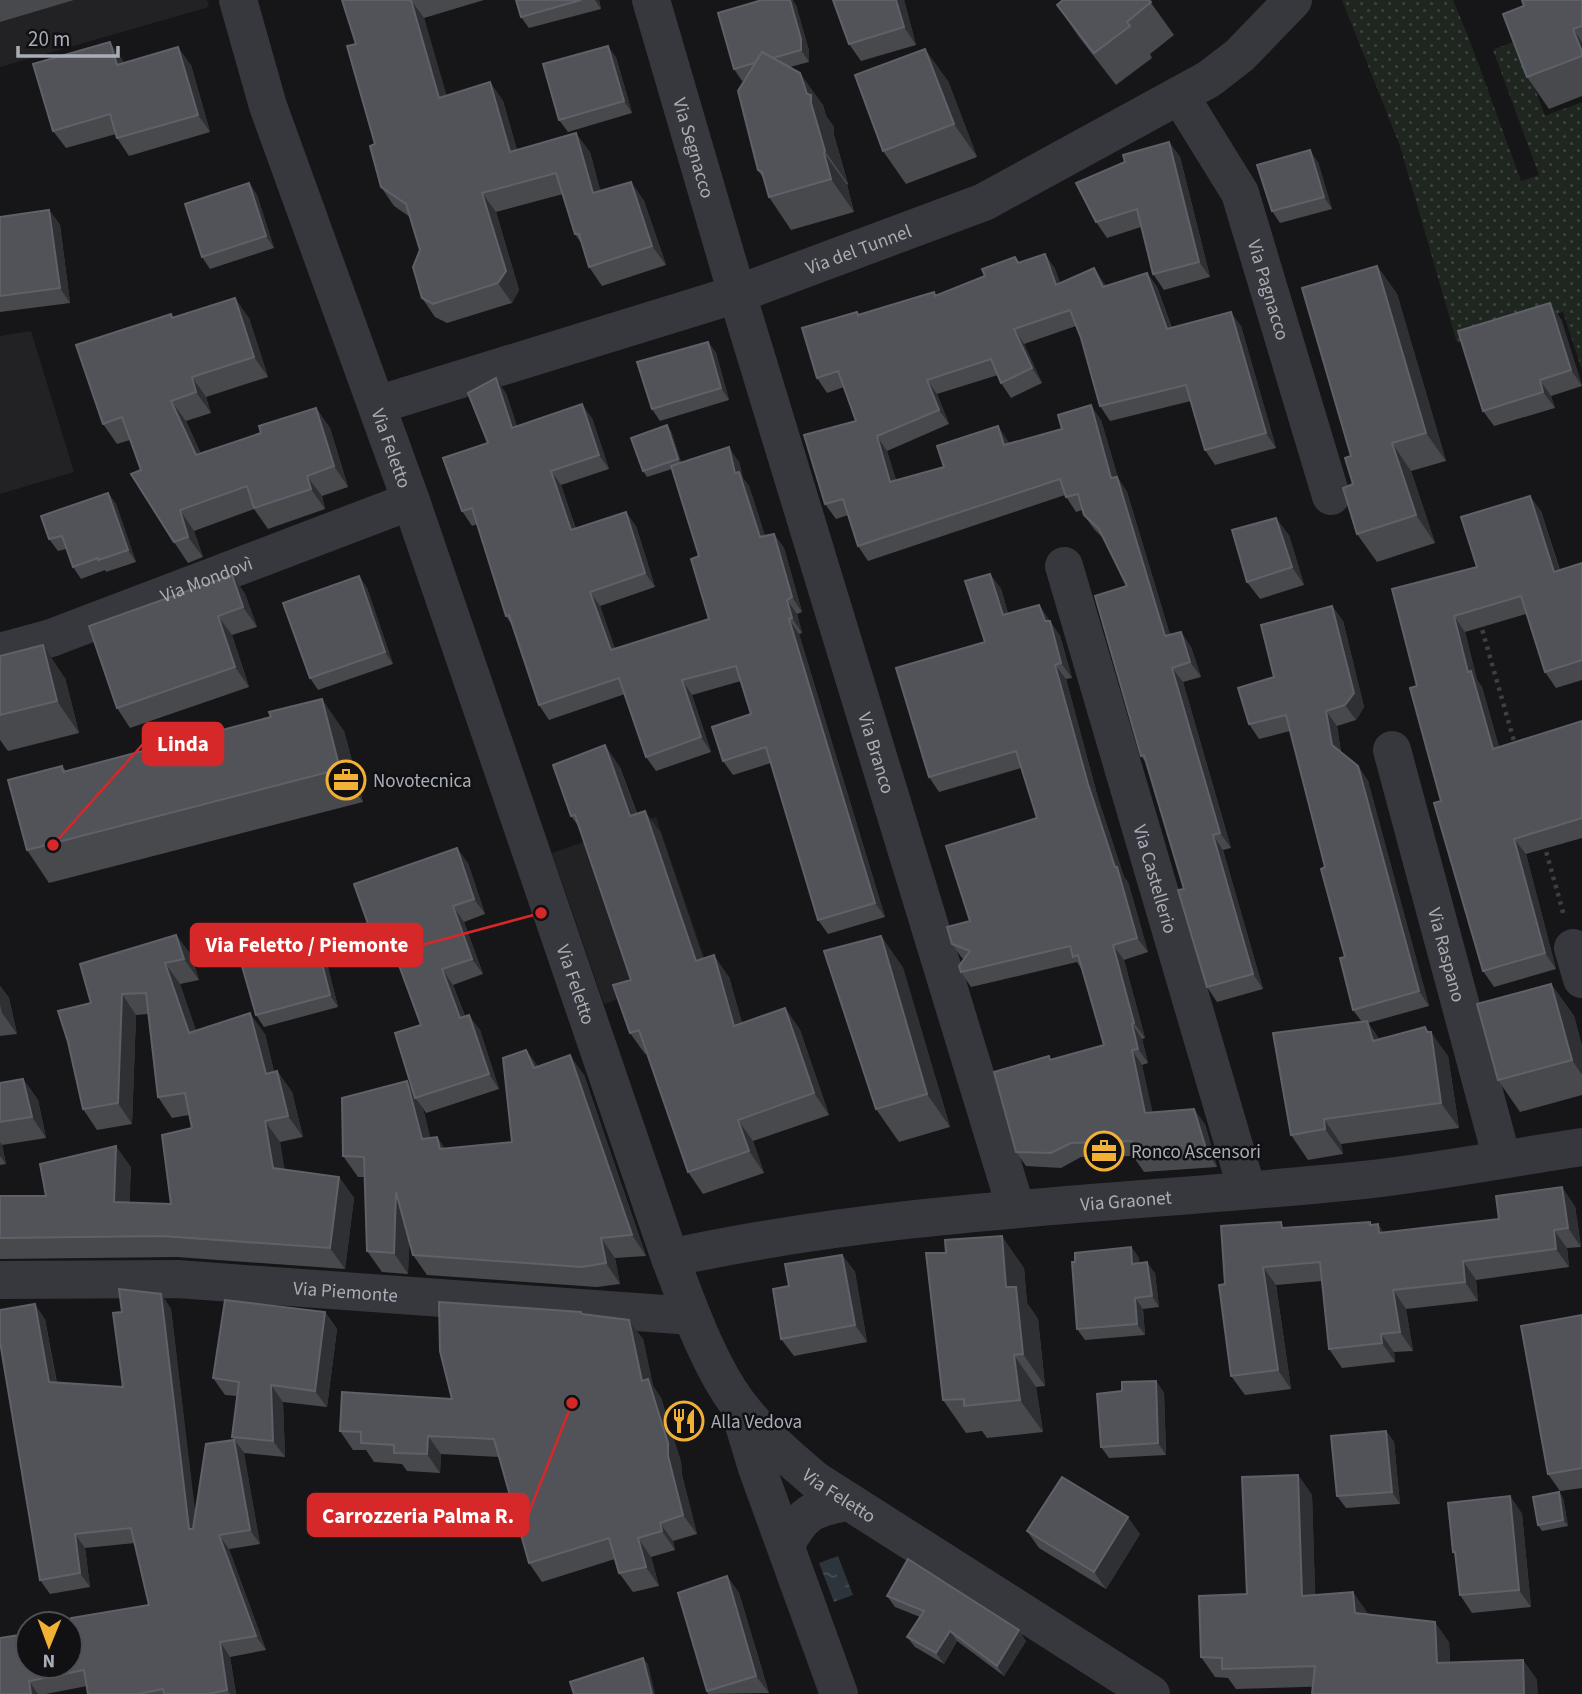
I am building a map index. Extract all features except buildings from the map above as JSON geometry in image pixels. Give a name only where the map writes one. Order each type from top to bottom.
[{"type":"street","name":"Via Feletto","points":[[238,0],[268,106],[411,500],[670,1258],[710,1356],[738,1404],[793,1462],[847,1502],[1151,1694]]},
{"type":"street","name":"Via Segnacco","points":[[651,0],[737,294]]},
{"type":"street","name":"Via del Tunnel","points":[[377,405],[737,294],[984,202],[1209,79],[1240,55],[1280,4]]},
{"type":"street","name":"Via Pagnacco","points":[[1180,96],[1240,193],[1331,496]]},
{"type":"street","name":"Via Branco","points":[[737,294],[1016,1209]]},
{"type":"street","name":"Via Mondovì","points":[[0,652],[51,638],[411,500]]},
{"type":"street","name":"Via Castellerio","points":[[1064,566],[1247,1189]]},
{"type":"street","name":"Via Raspano","points":[[1392,750],[1502,1159]]},
{"type":"street","name":"Via Graonet","points":[[670,1258],[722,1246],[812,1233],[1016,1209],[1365,1180],[1582,1147]]},
{"type":"street","name":"Via Piemonte","points":[[0,1280],[177,1279],[692,1316]]},
{"type":"street","points":[[738,1404],[757,1468],[839,1694]]},
{"type":"street","points":[[786,1545],[796,1525],[809,1513],[825,1506],[847,1502]]},
{"type":"path","points":[[1478,614],[1520,761]]},
{"type":"path","points":[[1543,841],[1578,964]]},
{"type":"shaded area","points":[[0,0],[207,0],[209,7],[0,67]]},
{"type":"shaded area","points":[[1342,0],[1453,0],[1521,181],[1539,175],[1493,50],[1517,40],[1545,116],[1582,102],[1582,370],[1563,312],[1457,343],[1400,146]]},
{"type":"shaded area","points":[[31,331],[74,472],[0,494],[0,336]]},
{"type":"shaded area","points":[[656,817],[708,968],[604,1004],[552,853]]},
{"type":"water","points":[[838,1556],[853,1595],[834,1602],[819,1563]]},
{"type":"place","name":"Novotecnica","points":[[346,780]]},
{"type":"place","name":"Linda","points":[[53,845]]},
{"type":"place","name":"Via Feletto / Piemonte","points":[[541,913]]},
{"type":"place","name":"Ronco Ascensori","points":[[1104,1151]]},
{"type":"place","name":"Carrozzeria Palma R.","points":[[572,1403]]},
{"type":"place","name":"Alla Vedova","points":[[684,1421]]}]
